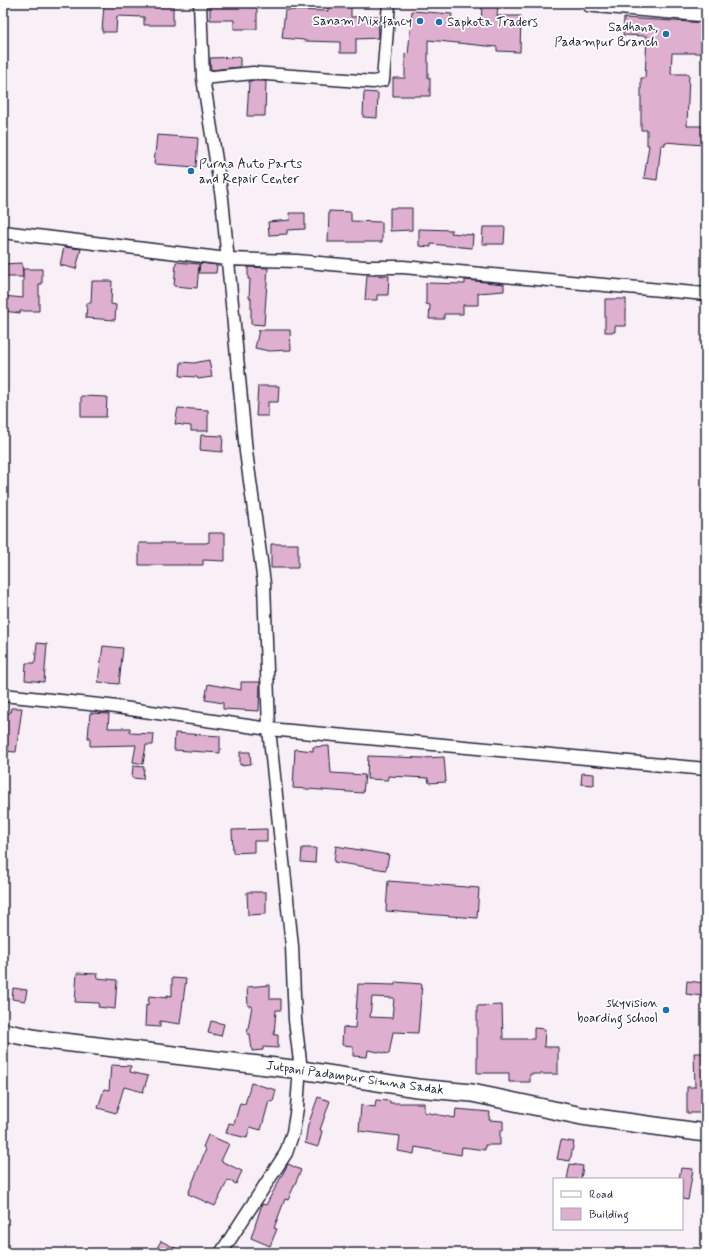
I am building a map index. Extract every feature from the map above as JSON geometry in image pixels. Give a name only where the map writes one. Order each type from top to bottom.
[{"type":"street","points":[[200,3],[203,78],[222,198],[246,452],[264,583],[269,729],[292,946],[295,1020],[301,1070],[293,1132],[286,1153],[221,1253]]},
{"type":"street","points":[[203,78],[253,73],[373,82],[383,80],[389,3]]},
{"type":"street","points":[[590,3],[706,13]]},
{"type":"street","points":[[3,232],[227,259],[296,261],[364,267],[403,267],[706,294]]},
{"type":"street","points":[[3,695],[109,706],[269,729],[706,769]]},
{"type":"street","name":"Jutpani Padampur Simna Sadak","points":[[3,1032],[38,1040],[301,1070],[417,1088],[472,1093],[582,1116],[706,1133]]},
{"type":"building","points":[[104,3],[173,3],[173,25],[144,25],[144,17],[117,16],[116,32],[102,32]]},
{"type":"building","points":[[210,3],[257,3],[257,29],[234,29],[234,20],[210,20]]},
{"type":"building","points":[[328,3],[351,3],[351,17],[378,16],[379,38],[356,39],[356,53],[340,53],[340,42],[304,41],[282,38],[285,10],[328,11]]},
{"type":"building","points":[[482,5],[498,5],[497,16],[521,16],[520,52],[497,51],[497,47],[428,40],[428,78],[430,78],[430,96],[393,96],[393,78],[405,78],[405,54],[408,55],[412,11],[452,14],[451,21],[481,23]]},
{"type":"building","points":[[624,18],[706,23],[706,53],[672,53],[671,74],[689,74],[687,126],[703,126],[703,145],[665,142],[665,145],[661,145],[657,180],[644,178],[649,145],[647,145],[647,130],[641,130],[641,78],[645,78],[647,36],[623,35]]},
{"type":"building","points":[[240,57],[240,67],[211,70],[210,58]]},
{"type":"building","points":[[249,81],[266,81],[265,116],[247,116]]},
{"type":"building","points":[[364,92],[378,93],[377,118],[363,117]]},
{"type":"building","points":[[157,135],[198,138],[196,167],[154,164]]},
{"type":"building","points":[[390,208],[412,208],[412,230],[390,231]]},
{"type":"building","points":[[329,211],[351,212],[351,221],[382,222],[382,242],[328,242]]},
{"type":"building","points":[[289,213],[305,213],[305,229],[287,230],[287,234],[269,235],[268,222],[290,220]]},
{"type":"building","points":[[483,227],[505,227],[504,244],[482,244]]},
{"type":"building","points":[[419,229],[452,230],[451,233],[473,235],[472,248],[431,244],[431,247],[419,246]]},
{"type":"building","points":[[64,247],[81,249],[76,269],[60,265]]},
{"type":"building","points":[[176,262],[199,264],[197,288],[174,286]]},
{"type":"building","points":[[22,263],[23,277],[3,277],[3,264]]},
{"type":"building","points":[[200,263],[217,265],[216,273],[199,273]]},
{"type":"building","points":[[248,267],[268,268],[264,325],[251,324],[251,298],[249,298],[250,279],[248,279]]},
{"type":"building","points":[[23,269],[42,269],[42,284],[39,284],[39,311],[20,311],[20,313],[3,311],[3,296],[23,298]]},
{"type":"building","points":[[367,275],[389,276],[388,295],[377,295],[377,300],[365,300]]},
{"type":"building","points":[[465,280],[504,284],[504,291],[478,293],[478,305],[463,305],[463,314],[444,314],[444,319],[429,319],[430,305],[426,304],[426,283],[465,284]]},
{"type":"building","points":[[92,281],[112,281],[111,304],[116,305],[115,320],[86,318],[87,303],[91,303]]},
{"type":"building","points":[[605,299],[626,299],[626,326],[615,326],[615,332],[605,332]]},
{"type":"building","points":[[259,330],[290,330],[291,350],[269,351],[255,348]]},
{"type":"building","points":[[209,360],[212,377],[198,379],[197,377],[180,376],[181,362],[194,363]]},
{"type":"building","points":[[258,386],[279,386],[278,402],[268,402],[268,416],[256,416]]},
{"type":"building","points":[[81,396],[107,397],[106,417],[81,417]]},
{"type":"building","points":[[178,408],[208,410],[208,431],[191,431],[191,426],[175,424]]},
{"type":"building","points":[[201,435],[223,436],[222,452],[200,450]]},
{"type":"building","points":[[209,533],[225,533],[225,561],[203,560],[203,565],[139,565],[139,543],[206,543],[209,542]]},
{"type":"building","points":[[271,544],[298,544],[298,568],[271,568]]},
{"type":"building","points":[[37,643],[47,644],[44,682],[25,680],[26,663],[35,663]]},
{"type":"building","points":[[103,646],[123,648],[119,684],[98,682]]},
{"type":"building","points":[[241,682],[260,682],[259,711],[223,709],[223,703],[205,700],[208,684],[241,690]]},
{"type":"building","points":[[11,708],[22,708],[16,752],[3,751],[3,713],[10,713]]},
{"type":"building","points":[[90,713],[109,714],[108,728],[130,728],[130,733],[154,734],[153,745],[146,745],[143,764],[133,762],[136,745],[90,746],[90,738],[88,738]]},
{"type":"building","points":[[175,733],[220,736],[220,753],[174,750]]},
{"type":"building","points":[[329,746],[331,773],[365,775],[363,793],[293,788],[295,749],[313,751],[313,747]]},
{"type":"building","points":[[240,752],[250,752],[251,764],[240,765]]},
{"type":"building","points":[[368,756],[423,758],[444,757],[446,782],[429,783],[428,778],[388,776],[388,780],[367,779]]},
{"type":"building","points":[[133,766],[144,767],[143,779],[132,778]]},
{"type":"building","points":[[582,773],[594,774],[594,785],[581,784]]},
{"type":"building","points":[[267,829],[267,841],[254,841],[254,852],[233,853],[232,830]]},
{"type":"building","points":[[336,846],[389,855],[386,870],[334,862]]},
{"type":"building","points":[[302,848],[316,848],[315,863],[301,862]]},
{"type":"building","points":[[388,881],[479,888],[477,918],[386,911]]},
{"type":"building","points":[[247,892],[266,892],[266,914],[248,915]]},
{"type":"building","points":[[77,973],[98,974],[97,978],[117,980],[115,1009],[98,1007],[99,1003],[75,1002]]},
{"type":"building","points":[[172,978],[186,979],[180,1024],[160,1021],[160,1027],[145,1026],[146,1005],[148,1006],[149,996],[167,998],[167,995],[172,996]]},
{"type":"building","points":[[687,981],[705,983],[703,996],[686,994]]},
{"type":"building","points":[[395,982],[422,984],[418,1033],[393,1032],[389,1054],[368,1050],[367,1057],[353,1056],[353,1046],[342,1045],[343,1027],[355,1028],[358,984],[395,985]],"holes":[[[372,997],[394,998],[392,1018],[370,1017]]]},
{"type":"building","points":[[270,985],[270,999],[281,999],[281,1010],[276,1010],[274,1035],[278,1035],[278,1048],[263,1047],[263,1050],[252,1051],[250,1034],[247,1034],[252,1006],[248,1006],[247,987]]},
{"type":"building","points":[[13,988],[27,990],[25,1001],[12,999]]},
{"type":"building","points":[[502,1005],[503,1039],[534,1039],[534,1028],[545,1029],[544,1047],[558,1047],[558,1074],[530,1074],[530,1082],[509,1082],[509,1073],[477,1073],[477,1006]]},
{"type":"building","points":[[211,1021],[224,1024],[221,1036],[208,1033]]},
{"type":"building","points":[[694,1053],[706,1053],[706,1113],[687,1113],[687,1087],[695,1087]]},
{"type":"building","points":[[111,1065],[131,1066],[130,1072],[148,1076],[143,1092],[124,1087],[116,1113],[98,1108],[104,1089],[109,1090]]},
{"type":"building","points":[[251,1083],[276,1090],[273,1102],[269,1101],[261,1130],[250,1127],[247,1138],[226,1133],[229,1123],[234,1124],[240,1103],[245,1104]]},
{"type":"building","points":[[318,1097],[330,1101],[320,1130],[322,1131],[318,1147],[305,1143],[308,1125]]},
{"type":"building","points":[[376,1100],[390,1101],[390,1103],[424,1103],[424,1112],[455,1118],[456,1109],[490,1112],[489,1120],[503,1121],[503,1131],[500,1131],[500,1145],[485,1145],[485,1150],[462,1147],[461,1155],[415,1147],[414,1154],[398,1151],[400,1136],[359,1131],[361,1105],[375,1107]]},
{"type":"building","points":[[208,1135],[229,1144],[221,1161],[242,1171],[236,1184],[228,1180],[215,1206],[188,1194],[206,1149],[203,1147]]},
{"type":"building","points":[[561,1140],[574,1142],[570,1161],[557,1159]]},
{"type":"building","points":[[288,1164],[301,1170],[288,1200],[285,1199],[274,1228],[277,1229],[270,1246],[251,1238],[262,1204],[266,1205]]},
{"type":"building","points":[[570,1164],[583,1166],[581,1178],[567,1178]]},
{"type":"building","points":[[681,1168],[693,1169],[688,1200],[683,1199],[683,1178],[679,1178]]},
{"type":"building","points":[[161,1241],[185,1253],[154,1253]]},
{"type":"place","name":"Sanam Mix fancy","points":[[420,21]]},
{"type":"place","name":"Sapkota Traders","points":[[439,22]]},
{"type":"place","name":"Sadhana, Padampur Branch","points":[[666,34]]},
{"type":"place","name":"Purna Auto Parts and Repair Center","points":[[191,171]]},
{"type":"place","name":"skyvision boarding school","points":[[666,1010]]}]
